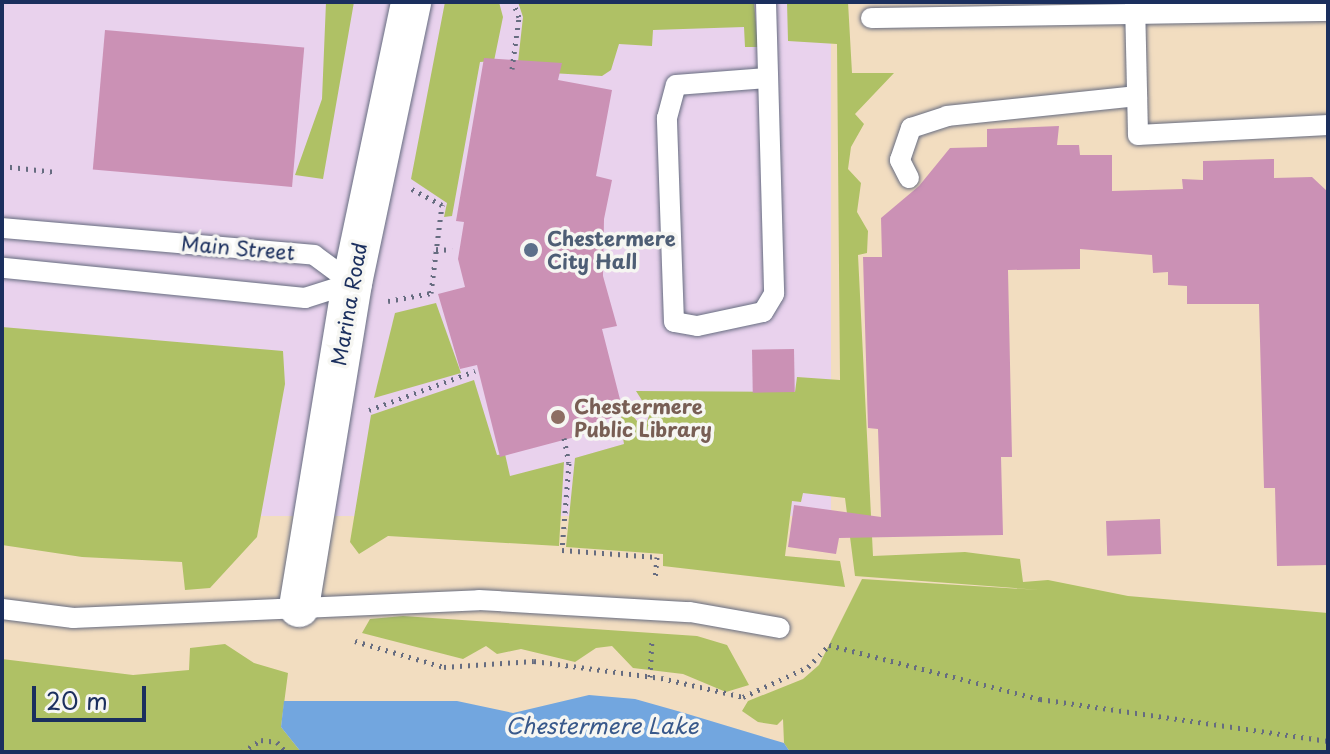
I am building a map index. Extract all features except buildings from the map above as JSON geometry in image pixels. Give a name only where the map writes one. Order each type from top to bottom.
[{"type":"street","name":"Marina Road","points":[[299,607],[352,283],[411,2]]},
{"type":"lane","points":[[766,2],[774,294],[763,312],[697,326],[674,322],[667,118],[676,85],[767,78]]},
{"type":"lane","points":[[1136,9],[1138,135],[1328,125]]},
{"type":"lane","points":[[871,18],[1136,9],[1328,11]]},
{"type":"lane","points":[[909,178],[900,160],[911,128],[947,116],[1137,96]]},
{"type":"lane","name":"Main Street","points":[[2,228],[314,255],[352,283]]},
{"type":"lane","points":[[2,268],[305,298],[352,283]]},
{"type":"lane","points":[[2,609],[73,618],[479,600],[653,610],[780,628]]},
{"type":"path","points":[[512,69],[519,17],[513,2]]},
{"type":"path","points":[[2,166],[56,172]]},
{"type":"path","points":[[387,301],[431,293],[442,205],[405,185]]},
{"type":"path","points":[[436,249],[452,250]]},
{"type":"path","points":[[365,412],[475,371]]},
{"type":"path","points":[[564,438],[569,463],[562,550],[657,557],[650,677]]},
{"type":"path","points":[[355,641],[461,670],[534,661],[650,677],[743,697],[808,667],[829,645],[1040,699],[1328,741]]},
{"type":"path","points":[[242,752],[261,740],[277,742],[286,752]]},
{"type":"shaded area","points":[[2,2],[831,2],[831,516],[2,516]]},
{"type":"green space","points":[[326,2],[354,2],[323,179],[295,175],[322,99]]},
{"type":"green space","points":[[445,2],[499,2],[503,17],[494,61],[480,62],[452,216],[444,217],[447,203],[411,179]]},
{"type":"green space","points":[[518,2],[754,2],[758,47],[745,47],[744,27],[653,30],[652,46],[619,44],[611,70],[602,76],[517,71],[523,17]]},
{"type":"green space","points":[[787,2],[848,2],[852,73],[894,73],[855,114],[864,124],[851,147],[848,169],[861,183],[857,212],[868,231],[867,253],[858,255],[873,556],[965,552],[1020,559],[1023,582],[1048,580],[1128,596],[1328,613],[1328,752],[790,752],[784,743],[783,719],[777,725],[758,722],[742,711],[748,701],[803,679],[819,665],[862,579],[1040,590],[855,576],[845,498],[803,493],[801,502],[792,501],[785,556],[840,561],[845,587],[663,566],[663,554],[566,547],[575,458],[624,444],[620,420],[626,407],[644,430],[650,413],[636,391],[795,392],[797,377],[840,380],[837,44],[788,41]]},
{"type":"green space","points":[[436,303],[461,373],[374,398],[395,313]]},
{"type":"green space","points":[[2,327],[283,351],[285,384],[257,537],[210,588],[185,590],[182,562],[82,557],[2,545]]},
{"type":"green space","points":[[474,380],[497,455],[505,454],[510,476],[564,462],[559,546],[388,536],[359,554],[350,542],[371,415]]},
{"type":"green space","points":[[403,616],[697,636],[727,645],[749,685],[726,692],[683,674],[633,668],[612,646],[596,648],[575,662],[521,649],[497,654],[486,646],[463,659],[362,633],[370,619]]},
{"type":"green space","points":[[225,644],[254,663],[288,673],[281,727],[301,752],[2,752],[2,659],[133,675],[189,670],[190,648]]},
{"type":"water","name":"Chestermere Lake","points":[[589,695],[635,699],[681,712],[784,743],[790,752],[301,752],[281,727],[284,701],[457,701],[513,713]]},
{"type":"place","name":"Chestermere City Hall","points":[[531,250]]},
{"type":"place","name":"Chestermere Public Library","points":[[558,417]]}]
